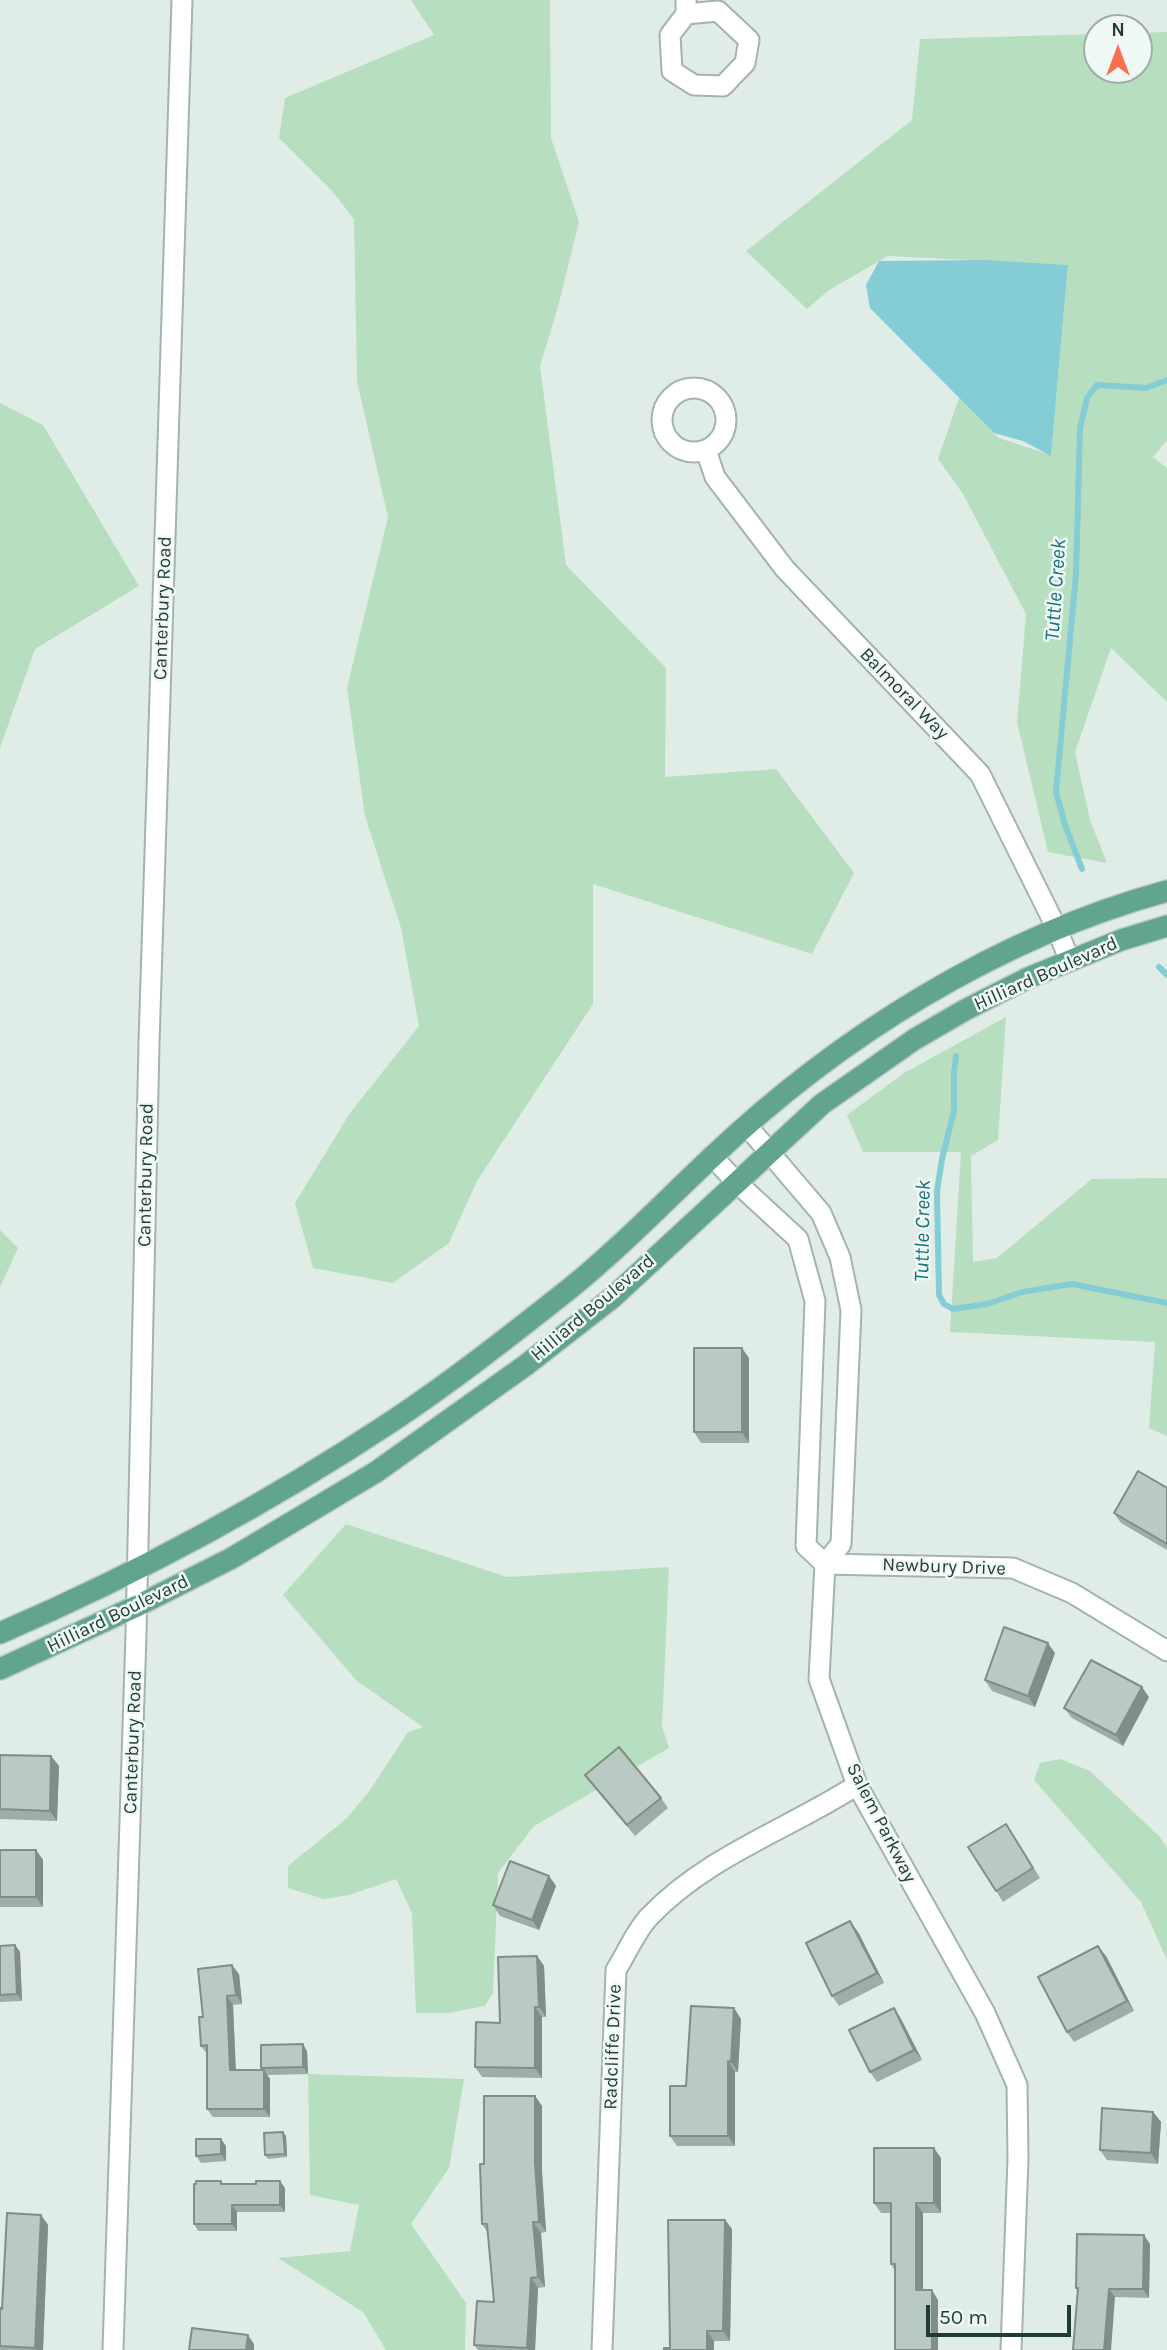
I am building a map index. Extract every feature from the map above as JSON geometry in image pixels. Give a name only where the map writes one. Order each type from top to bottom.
[{"type":"main road","name":"Hilliard Boulevard","points":[[0,1633],[67,1604],[205,1535],[285,1489],[396,1419],[572,1287],[747,1126],[846,1045],[889,1017],[949,982],[1058,929],[1110,908],[1167,891]]},
{"type":"main road","name":"Hilliard Boulevard","points":[[0,1670],[232,1558],[386,1464],[526,1365],[612,1298],[822,1104],[915,1039],[965,1010],[1069,960],[1167,926]]},
{"type":"street","name":"Canterbury Road","points":[[113,2350],[137,1606],[149,1029],[182,0]]},
{"type":"street","points":[[686,7],[718,11],[749,40],[745,63],[723,86],[694,85],[673,71],[670,34],[686,7]]},
{"type":"street","name":"Balmoral Way","points":[[706,450],[715,477],[785,569],[980,774],[1058,929],[1069,960]]},
{"type":"street","points":[[712,1156],[798,1239],[815,1301],[806,1546],[825,1563],[841,1544],[851,1310],[840,1258],[821,1213],[747,1126]]},
{"type":"street","name":"Newbury Drive","points":[[825,1563],[1013,1568],[1072,1593],[1167,1651]]},
{"type":"street","name":"Salem Parkway","points":[[825,1563],[818,1679],[857,1785],[985,2013],[1017,2085],[1018,2160],[1011,2350]]},
{"type":"street","name":"Radcliffe Drive","points":[[602,2350],[616,1970],[648,1917],[696,1875],[827,1805],[857,1785]]},
{"type":"green space","points":[[411,0],[550,0],[551,138],[579,222],[540,366],[566,565],[666,668],[665,777],[776,769],[854,873],[812,954],[593,884],[593,1004],[477,1181],[449,1243],[393,1283],[313,1268],[295,1203],[350,1113],[419,1026],[401,928],[365,816],[347,688],[388,517],[357,381],[354,219],[332,191],[279,138],[285,98],[434,35]]},
{"type":"green space","points":[[1153,32],[1167,32],[1167,440],[1153,457],[1167,468],[1167,702],[1111,648],[1075,752],[1090,820],[1107,863],[1048,852],[1017,722],[1026,614],[963,494],[938,459],[959,398],[999,438],[1051,455],[1068,265],[888,256],[829,290],[807,309],[746,251],[912,120],[920,39],[1083,34],[1083,84],[1153,84]]},
{"type":"green space","points":[[0,403],[43,425],[139,586],[35,649],[0,748]]},
{"type":"green space","points":[[1006,1017],[998,1140],[971,1156],[973,1262],[997,1258],[1092,1179],[1167,1178],[1167,1436],[1149,1428],[1155,1342],[950,1332],[961,1152],[863,1152],[847,1115],[904,1073]]},
{"type":"green space","points":[[0,1230],[18,1248],[0,1287]]},
{"type":"green space","points":[[346,1524],[507,1577],[669,1567],[662,1726],[669,1748],[534,1826],[498,1873],[493,1993],[485,2006],[448,2013],[416,2013],[412,1913],[396,1879],[349,1895],[324,1899],[288,1888],[288,1866],[347,1818],[370,1790],[408,1732],[423,1727],[357,1681],[283,1595]]},
{"type":"green space","points":[[1060,1759],[1090,1771],[1160,1837],[1167,1848],[1167,1960],[1141,1902],[1034,1780],[1040,1763]]},
{"type":"green space","points":[[308,2074],[464,2079],[449,2168],[411,2224],[466,2303],[465,2350],[386,2350],[363,2312],[278,2258],[350,2251],[359,2205],[310,2195]]},
{"type":"water","points":[[984,260],[1068,265],[1051,456],[1023,441],[994,433],[870,308],[866,285],[879,261]]},
{"type":"building","points":[[694,1348],[742,1348],[742,1432],[694,1432]]},
{"type":"building","points":[[1138,1471],[1167,1488],[1167,1544],[1114,1513]]},
{"type":"building","points":[[1004,1627],[1048,1643],[1028,1696],[985,1680]]},
{"type":"building","points":[[1091,1660],[1142,1687],[1116,1735],[1064,1708]]},
{"type":"building","points":[[619,1747],[661,1798],[627,1825],[585,1775]]},
{"type":"building","points":[[0,1755],[51,1756],[50,1811],[0,1809]]},
{"type":"building","points":[[1006,1824],[1033,1868],[996,1891],[968,1847]]},
{"type":"building","points":[[0,1850],[36,1850],[36,1897],[0,1897]]},
{"type":"building","points":[[510,1861],[549,1876],[532,1920],[493,1905]]},
{"type":"building","points":[[850,1921],[877,1973],[832,1996],[806,1943]]},
{"type":"building","points":[[15,1945],[17,1994],[0,1995],[0,1946]]},
{"type":"building","points":[[1098,1946],[1127,2001],[1067,2032],[1038,1977]]},
{"type":"building","points":[[537,1956],[539,2007],[535,2007],[535,2068],[475,2067],[476,2022],[500,2023],[498,1957]]},
{"type":"building","points":[[232,1965],[236,1995],[227,1996],[230,2070],[264,2070],[264,2109],[207,2109],[207,2045],[201,2046],[199,2017],[203,2017],[198,1969]]},
{"type":"building","points":[[691,2006],[734,2008],[731,2062],[728,2061],[728,2136],[670,2136],[670,2086],[686,2086]]},
{"type":"building","points":[[894,2008],[914,2050],[870,2072],[849,2030]]},
{"type":"building","points":[[303,2044],[303,2067],[261,2068],[261,2045]]},
{"type":"building","points":[[484,2096],[535,2096],[539,2222],[533,2222],[538,2277],[531,2278],[527,2348],[474,2345],[477,2301],[494,2302],[487,2224],[482,2224],[480,2164],[484,2164]]},
{"type":"building","points":[[1102,2108],[1153,2112],[1151,2153],[1100,2150]]},
{"type":"building","points":[[283,2132],[285,2154],[265,2155],[264,2133]]},
{"type":"building","points":[[196,2139],[221,2139],[221,2154],[196,2156]]},
{"type":"building","points":[[874,2148],[934,2148],[934,2203],[916,2203],[916,2290],[932,2290],[932,2350],[895,2350],[895,2264],[891,2264],[891,2203],[874,2203]]},
{"type":"building","points":[[196,2181],[256,2184],[256,2181],[280,2181],[280,2205],[232,2205],[232,2224],[194,2224]]},
{"type":"building","points":[[7,2213],[41,2215],[35,2348],[0,2346]]},
{"type":"building","points":[[668,2220],[725,2220],[723,2331],[707,2331],[707,2350],[664,2350],[670,2348]]},
{"type":"building","points":[[1077,2234],[1144,2235],[1143,2289],[1109,2289],[1104,2350],[1073,2350],[1078,2288]]},
{"type":"building","points":[[192,2328],[248,2335],[246,2350],[189,2350]]},
{"type":"waterway","name":"Tuttle Creek","points":[[1082,869],[1056,792],[1076,574],[1080,428],[1087,398],[1097,385],[1146,388],[1167,380]]},
{"type":"waterway","points":[[1159,967],[1167,975]]},
{"type":"waterway","name":"Tuttle Creek","points":[[956,1056],[954,1111],[937,1191],[939,1295],[944,1304],[953,1309],[987,1304],[1022,1292],[1072,1284],[1167,1303]]}]
